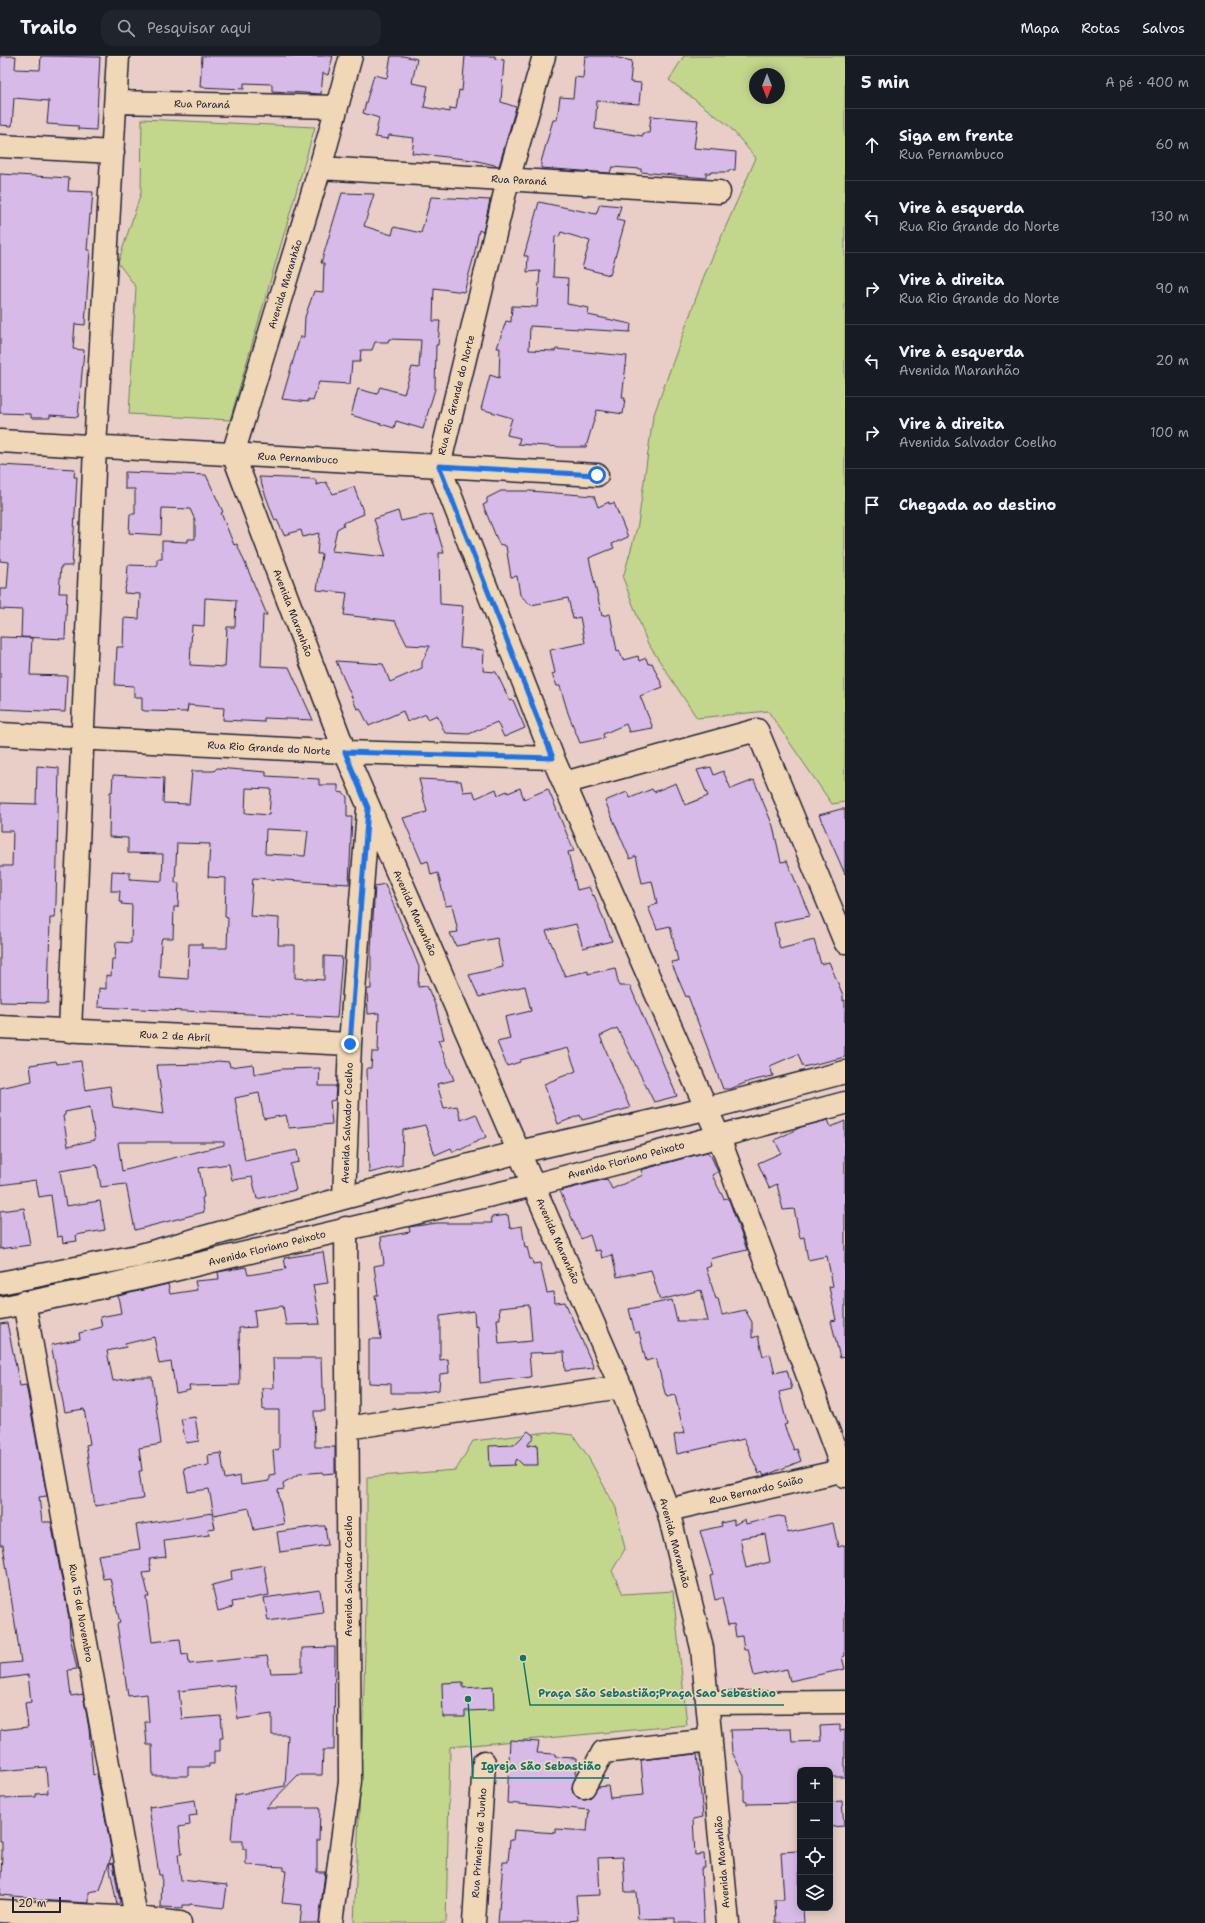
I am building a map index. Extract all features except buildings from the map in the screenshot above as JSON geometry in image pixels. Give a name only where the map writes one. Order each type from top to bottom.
[{"type":"street","points":[[70,1031],[95,447],[118,56]]},
{"type":"street","name":"Avenida Maranhão","points":[[351,56],[320,168],[233,454],[345,752],[368,808],[519,1152]]},
{"type":"street","name":"Rua Rio Grande do Norte","points":[[0,734],[345,752],[553,758],[439,466],[508,180],[544,56]]},
{"type":"street","name":"Rua Paraná","points":[[116,102],[336,107]]},
{"type":"street","points":[[0,146],[113,152]]},
{"type":"street","name":"Rua Paraná","points":[[320,168],[719,192]]},
{"type":"street","name":"Rua Pernambuco","points":[[0,441],[597,475]]},
{"type":"street","points":[[564,783],[757,730],[845,942]]},
{"type":"street","points":[[553,758],[705,1109],[718,1135],[844,1472]]},
{"type":"street","name":"Avenida Salvador Coelho","points":[[344,1198],[350,1044],[368,808]]},
{"type":"street","name":"Rua 2 de Abril","points":[[0,1028],[350,1044]]},
{"type":"street","points":[[0,1283],[137,1256],[344,1198],[519,1152],[705,1109],[845,1072]]},
{"type":"street","name":"Avenida Floriano Peixoto","points":[[0,1308],[89,1290],[346,1228],[534,1185],[718,1135],[845,1103]]},
{"type":"street","points":[[519,1152],[534,1185]]},
{"type":"street","name":"Avenida Maranhão","points":[[534,1185],[621,1387],[668,1510],[702,1648],[728,1923]]},
{"type":"street","name":"Avenida Salvador Coelho","points":[[331,1923],[350,1781],[346,1228]]},
{"type":"street","points":[[137,1256],[132,1266],[140,1278]]},
{"type":"street","points":[[82,1266],[92,1272],[94,1277],[89,1290]]},
{"type":"street","name":"Rua 15 de Novembro","points":[[24,1302],[137,1920]]},
{"type":"street","points":[[347,1428],[621,1387]]},
{"type":"street","name":"Rua Bernardo Saião","points":[[668,1510],[844,1472]]},
{"type":"street","points":[[708,1703],[845,1702]]},
{"type":"street","points":[[584,1787],[603,1752],[711,1740]]},
{"type":"street","name":"Rua Primeiro de Junho","points":[[474,1923],[484,1762]]},
{"type":"street","points":[[0,1911],[180,1923]]},
{"type":"green space","points":[[684,56],[845,56],[845,802],[832,804],[768,711],[697,718],[647,642],[623,578],[638,524],[653,417],[704,276],[756,158],[728,125],[669,80]]},
{"type":"green space","points":[[142,119],[315,127],[230,420],[129,414],[136,287],[118,263],[141,193]]},
{"type":"green space","points":[[548,1432],[573,1435],[587,1455],[616,1508],[625,1549],[612,1571],[623,1594],[673,1591],[687,1725],[450,1747],[446,1923],[354,1923],[365,1644],[367,1477],[456,1470],[473,1441]]},
{"type":"place","name":"Praça São Sebastião;Praça Sao Sebestiao","points":[[523,1658]]},
{"type":"place","name":"Igreja São Sebastião","points":[[468,1699]]},
{"type":"route","points":[[350,1044],[368,808],[345,752],[553,758],[439,466],[597,475]]}]
